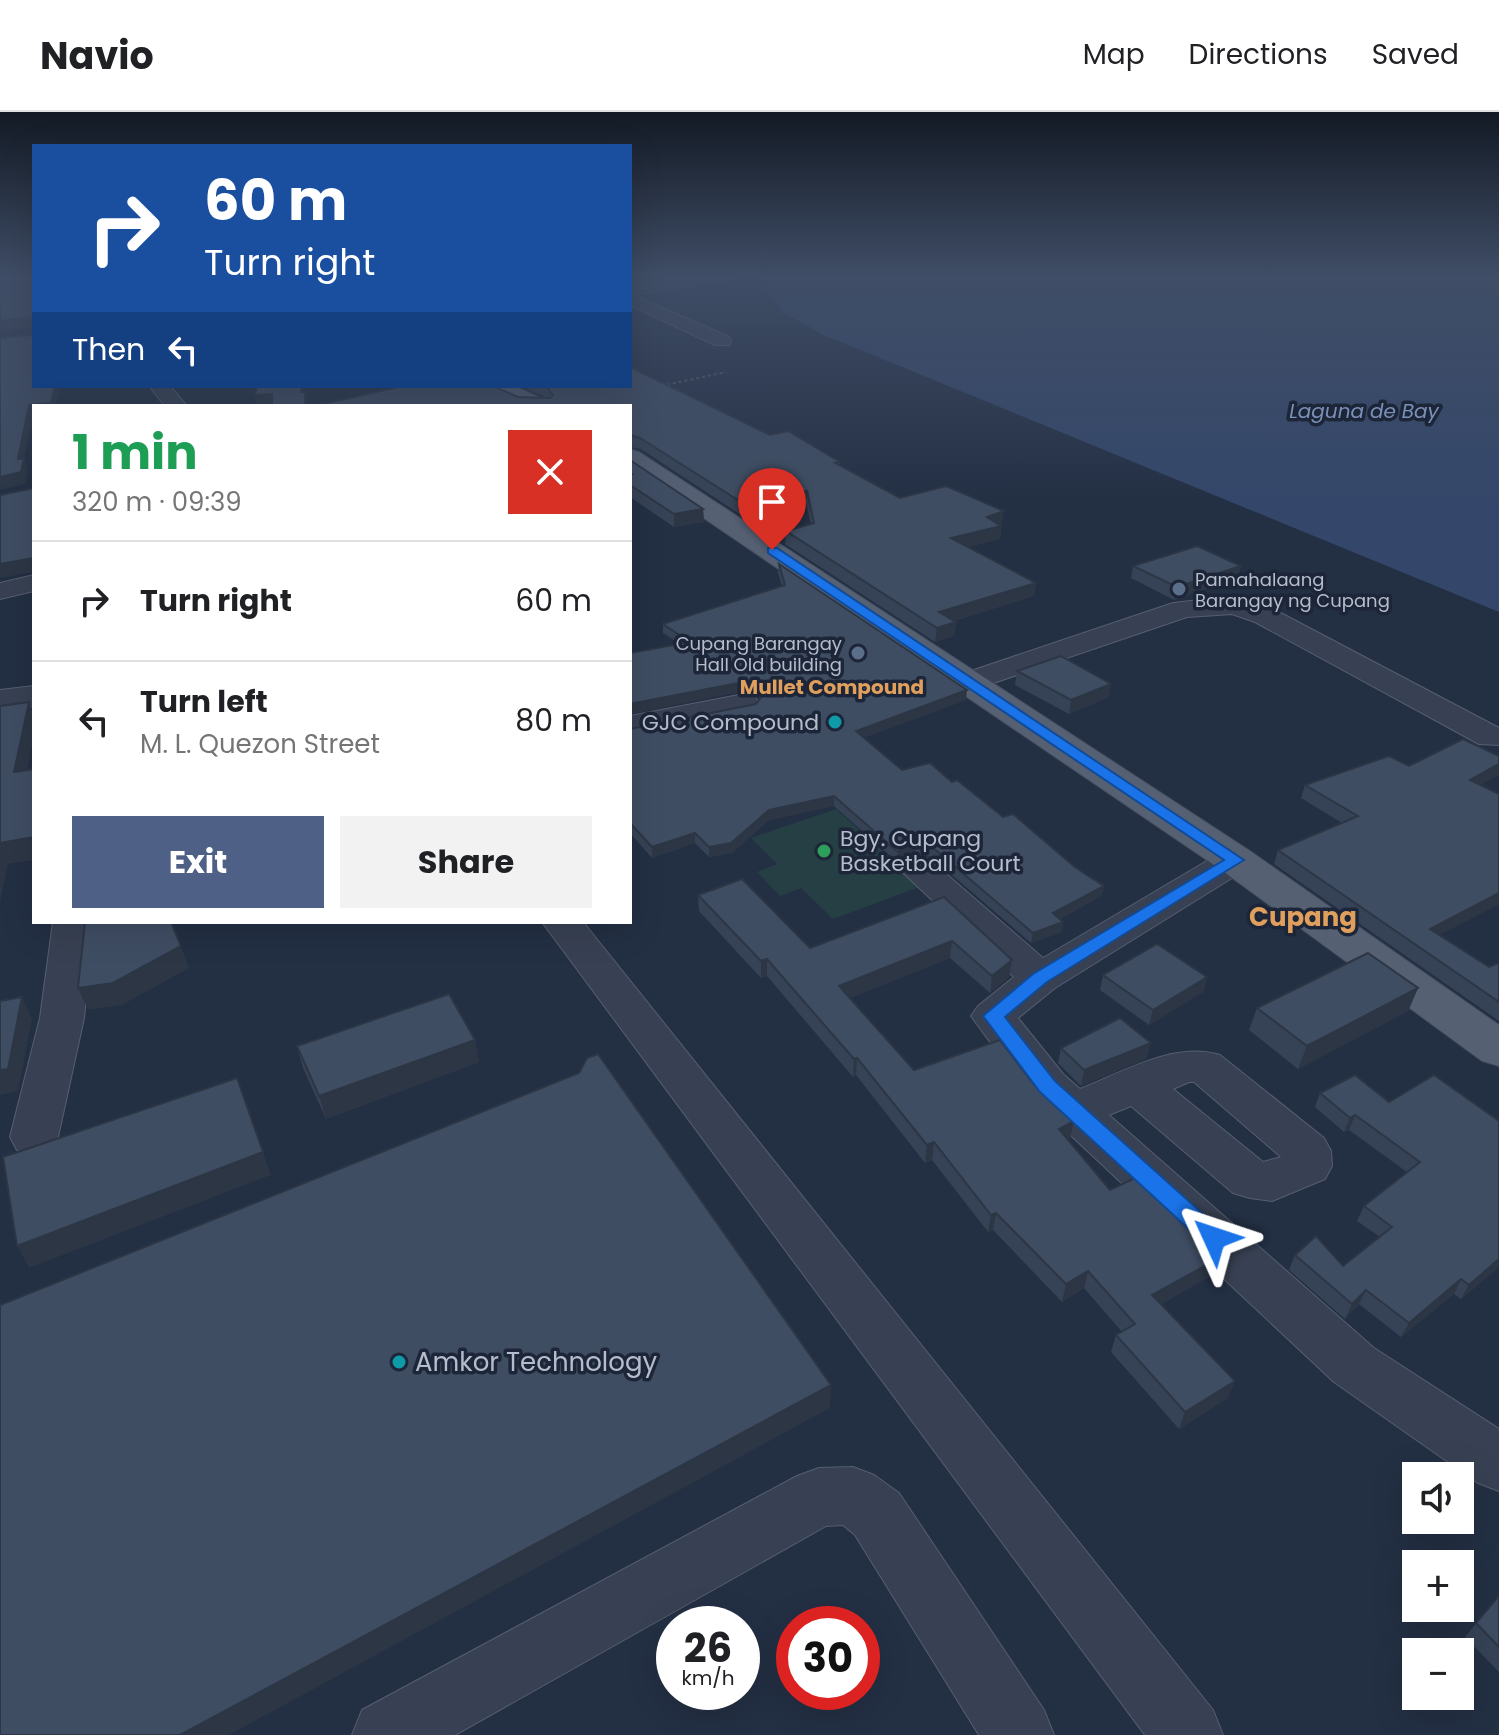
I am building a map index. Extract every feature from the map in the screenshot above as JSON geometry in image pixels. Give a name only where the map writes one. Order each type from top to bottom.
[{"type":"main road","points":[[500,388],[535,404]]},
{"type":"main road","points":[[632,458],[1235,860],[1499,1049]]},
{"type":"street","points":[[161,388],[174,404]]},
{"type":"street","points":[[0,591],[32,583]]},
{"type":"street","points":[[967,683],[1183,609],[1235,605],[1265,616],[1491,737]]},
{"type":"street","points":[[0,612],[32,607]]},
{"type":"street","points":[[0,700],[32,696]]},
{"type":"street","points":[[632,726],[744,704]]},
{"type":"street","points":[[0,717],[32,716]]},
{"type":"street","points":[[1235,860],[1040,978],[993,1016],[1047,1086],[1354,1365],[1499,1463]]},
{"type":"street","points":[[916,867],[1040,978]]},
{"type":"street","points":[[34,1137],[62,1018],[73,924]]},
{"type":"street","points":[[564,924],[1188,1735]]},
{"type":"street","points":[[1074,1110],[1137,1085]]},
{"type":"street","points":[[387,1735],[819,1497],[853,1496],[877,1514],[1019,1735]]},
{"type":"path","points":[[658,387],[726,372]]},
{"type":"green space","name":"Bgy. Cupang Basketball Court","points":[[836,809],[922,886],[833,919],[801,888],[780,896],[757,872],[777,864],[751,838]]},
{"type":"water","name":"Laguna de Bay","points":[[865,352],[1499,352],[1499,612]]},
{"type":"building","points":[[0,352],[32,352],[32,388],[55,388],[51,403],[29,405],[18,459],[24,458],[21,472],[0,477]]},
{"type":"building","points":[[632,368],[770,435],[788,431],[840,462],[835,463],[900,498],[946,486],[1004,511],[987,517],[1001,526],[951,538],[1036,583],[939,612],[956,622],[937,628],[786,531],[814,523],[807,491],[741,502],[632,436],[632,404],[322,404],[394,388],[498,388],[518,397],[550,398],[553,395],[548,388],[632,388]]},
{"type":"building","points":[[257,388],[302,388],[301,392],[305,392],[305,404],[272,404],[272,394],[255,395]]},
{"type":"building","points":[[632,461],[703,509],[674,514],[632,486]]},
{"type":"building","points":[[32,488],[32,558],[0,564],[0,495]]},
{"type":"building","points":[[1197,546],[1241,566],[1177,587],[1133,566]]},
{"type":"building","points":[[779,564],[967,690],[856,731],[902,770],[930,763],[1003,817],[1013,814],[1076,868],[1104,886],[1053,913],[1063,922],[1033,933],[932,847],[916,843],[903,846],[898,852],[834,796],[769,810],[731,843],[709,847],[695,833],[652,847],[632,825],[632,729],[756,704],[763,695],[756,685],[743,682],[632,704],[632,653],[690,642],[663,624],[785,585]]},
{"type":"building","points":[[1061,656],[1111,684],[1071,700],[1017,671]]},
{"type":"building","points":[[29,702],[14,772],[32,769],[32,837],[0,843],[0,706]]},
{"type":"building","points":[[1463,739],[1499,756],[1499,764],[1470,780],[1499,794],[1499,893],[1430,929],[1489,967],[1499,963],[1499,1002],[1278,850],[1358,816],[1305,785],[1389,756],[1409,766]]},
{"type":"building","points":[[742,879],[810,948],[944,897],[1012,960],[992,976],[952,941],[839,986],[914,1070],[1000,1040],[1032,1082],[1074,1121],[1059,1129],[1110,1190],[1135,1178],[1221,1257],[1152,1295],[1235,1381],[1185,1412],[1116,1335],[1135,1324],[1088,1271],[1066,1284],[996,1213],[991,1215],[934,1142],[927,1145],[857,1058],[854,1059],[767,959],[761,961],[698,895]]},
{"type":"building","points":[[85,924],[172,924],[181,946],[113,983],[78,988]]},
{"type":"building","points":[[1157,944],[1207,977],[1153,1010],[1103,975]]},
{"type":"building","points":[[1368,953],[1418,988],[1307,1046],[1257,1008]]},
{"type":"building","points":[[449,994],[475,1040],[319,1096],[297,1046]]},
{"type":"building","points":[[22,997],[8,1069],[0,1070],[0,1001]]},
{"type":"building","points":[[1120,1018],[1151,1043],[1084,1070],[1061,1048]]},
{"type":"building","name":"Amkor Technology","points":[[598,1054],[831,1385],[180,1735],[0,1735],[0,1305],[579,1073],[587,1058]]},
{"type":"building","points":[[1355,1075],[1389,1102],[1434,1075],[1499,1121],[1499,1259],[1469,1285],[1461,1279],[1409,1323],[1366,1290],[1352,1304],[1295,1255],[1316,1236],[1343,1266],[1392,1227],[1364,1206],[1420,1162],[1355,1115],[1350,1118],[1320,1093]]},
{"type":"building","points":[[237,1078],[263,1152],[17,1246],[3,1157]]},
{"type":"building","points":[[1499,1596],[1499,1647],[1476,1623]]},
{"type":"place","name":"Pamahalaang Barangay ng Cupang","points":[[1179,589]]},
{"type":"place","name":"Cupang Barangay Hall Old building","points":[[858,653]]},
{"type":"place","name":"GJC Compound","points":[[835,722]]},
{"type":"place","name":"Bgy. Cupang Basketball Court","points":[[824,851]]},
{"type":"place","name":"Amkor Technology","points":[[399,1362]]},
{"type":"district","name":"Mullet Compound","points":[[832,687]]},
{"type":"district","name":"Cupang","points":[[1303,917]]},
{"type":"route","points":[[772,550],[1235,860],[1040,978],[993,1016],[1047,1086],[1214,1238]]}]
